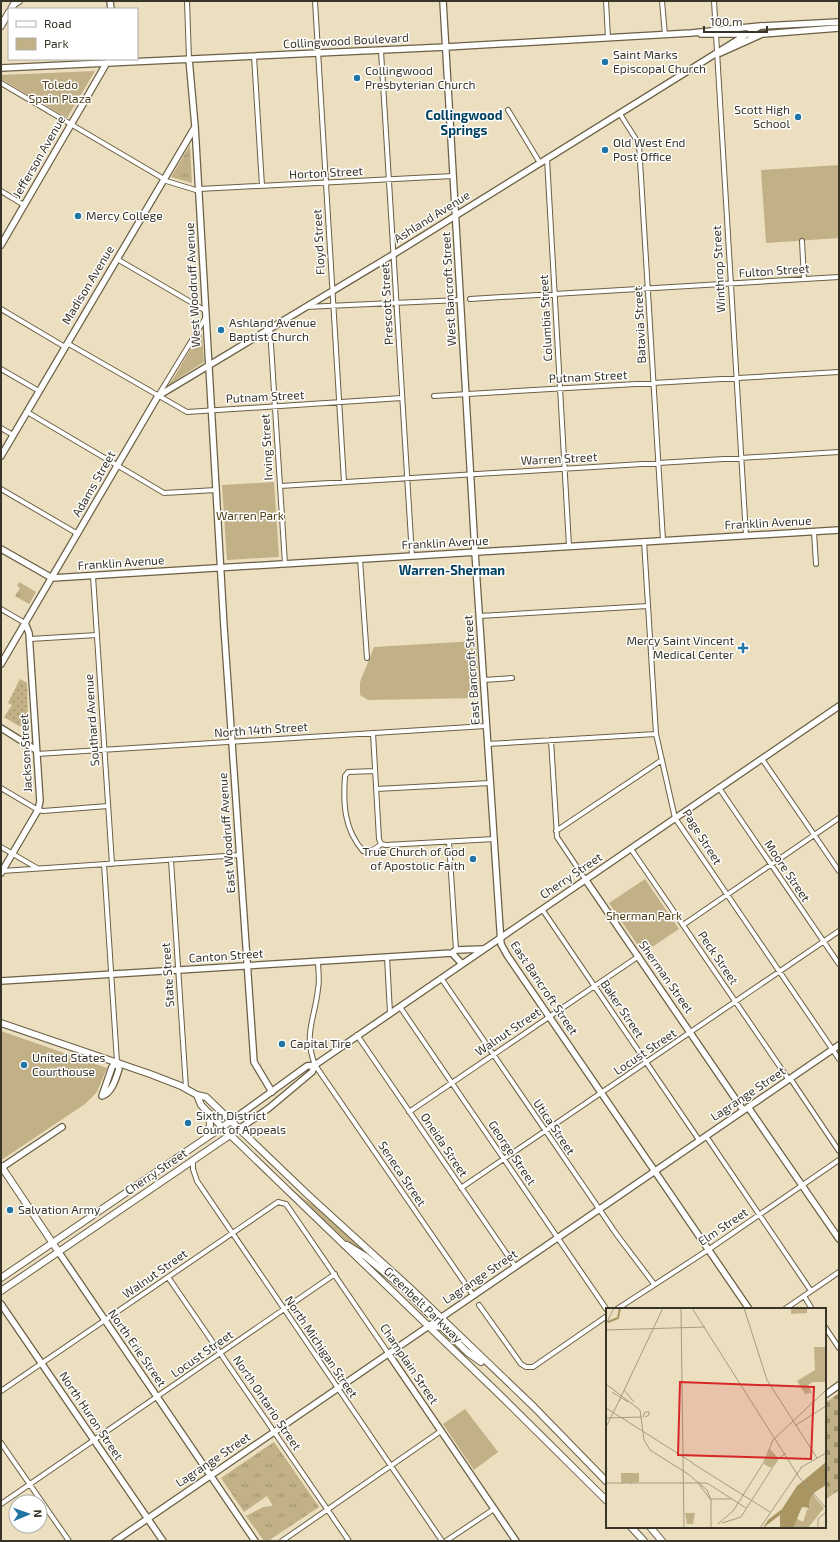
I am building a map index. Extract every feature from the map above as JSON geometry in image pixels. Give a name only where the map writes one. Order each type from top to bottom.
[{"type":"main road","points":[[1,26],[8,14]]},
{"type":"main road","name":"Greenbelt Parkway","points":[[1,1023],[116,1062],[186,1088],[197,1095],[206,1098],[440,1317],[522,1396],[606,1481]]},
{"type":"main road","name":"Greenbelt Parkway","points":[[197,1095],[201,1105],[230,1135],[428,1325],[606,1500]]},
{"type":"main road","points":[[206,1138],[210,1125],[209,1113]]},
{"type":"main road","name":"Cherry Street","points":[[1,1278],[231,1121]]},
{"type":"main road","name":"Cherry Street","points":[[1,1291],[239,1129]]},
{"type":"main road","name":"North Erie Street","points":[[1,1167],[58,1251]]},
{"type":"main road","points":[[340,1242],[365,1256],[402,1287],[429,1314],[440,1317]]},
{"type":"main road","points":[[428,1325],[442,1328],[508,1387],[522,1396]]},
{"type":"main road","points":[[632,1528],[644,1541]]},
{"type":"main road","points":[[651,1528],[662,1541]]},
{"type":"street","name":"West Woodruff Avenue","points":[[187,1],[189,59],[195,126],[221,568]]},
{"type":"street","name":"Floyd Street","points":[[315,1],[344,482]]},
{"type":"street","name":"West Bancroft Street","points":[[443,1],[475,552]]},
{"type":"street","points":[[606,1],[608,38]]},
{"type":"street","points":[[662,1],[665,35]]},
{"type":"street","name":"Winthrop Street","points":[[714,1],[746,536]]},
{"type":"street","name":"Collingwood Boulevard","points":[[1,68],[108,61],[381,51],[716,32],[760,26],[839,22]]},
{"type":"street","points":[[816,30],[819,23]]},
{"type":"street","name":"Ashland Avenue","points":[[158,396],[394,254],[456,214],[716,54],[743,35],[760,26]]},
{"type":"street","name":"Collingwood Boulevard","points":[[716,32],[743,35],[839,28]]},
{"type":"street","name":"Ashland Avenue","points":[[716,54],[763,34]]},
{"type":"street","name":"Prescott Street","points":[[381,51],[412,556]]},
{"type":"street","points":[[254,56],[262,186]]},
{"type":"street","name":"Jefferson Avenue","points":[[1,245],[108,61]]},
{"type":"street","name":"Horton Street","points":[[1,83],[164,179],[199,190],[453,176]]},
{"type":"street","points":[[508,110],[540,163]]},
{"type":"street","name":"Batavia Street","points":[[620,114],[639,144],[663,540]]},
{"type":"street","name":"Madison Avenue","points":[[1,456],[195,126]]},
{"type":"street","name":"Columbia Street","points":[[546,159],[569,546]]},
{"type":"street","points":[[1,191],[24,205]]},
{"type":"street","points":[[802,242],[804,279]]},
{"type":"street","points":[[117,259],[206,314]]},
{"type":"street","name":"Fulton Street","points":[[470,299],[839,277]]},
{"type":"street","points":[[305,307],[333,307],[460,300]]},
{"type":"street","name":"Putnam Street","points":[[1,309],[183,411],[402,398]]},
{"type":"street","name":"Adams Street","points":[[1,664],[206,314]]},
{"type":"street","name":"Irving Street","points":[[270,328],[284,564]]},
{"type":"street","points":[[1,369],[39,391]]},
{"type":"street","name":"Putnam Street","points":[[434,396],[839,372]]},
{"type":"street","points":[[27,412],[164,494],[216,490]]},
{"type":"street","points":[[1,428],[13,435]]},
{"type":"street","name":"Warren Street","points":[[280,486],[839,452]]},
{"type":"street","points":[[1,489],[78,534]]},
{"type":"street","name":"Franklin Avenue","points":[[52,578],[839,530]]},
{"type":"street","points":[[814,532],[816,564]]},
{"type":"street","name":"Page Street","points":[[644,542],[656,734],[675,818],[839,1059]]},
{"type":"street","points":[[1,549],[52,578]]},
{"type":"street","name":"East Bancroft Street","points":[[475,552],[500,938],[507,955],[748,1308]]},
{"type":"street","points":[[360,559],[367,658]]},
{"type":"street","name":"East Woodruff Avenue","points":[[221,568],[254,1062],[272,1092]]},
{"type":"street","name":"Southard Avenue","points":[[93,576],[112,864]]},
{"type":"street","points":[[479,616],[648,606]]},
{"type":"street","points":[[1,608],[25,623]]},
{"type":"street","name":"Jackson Street","points":[[2,872],[38,810],[40,801],[30,639],[25,623]]},
{"type":"street","points":[[30,639],[97,634]]},
{"type":"street","points":[[483,680],[512,678]]},
{"type":"street","name":"Cherry Street","points":[[231,1121],[307,1066],[315,1065],[839,706]]},
{"type":"street","name":"North 14th Street","points":[[37,752],[104,751],[486,726]]},
{"type":"street","points":[[1,728],[37,752]]},
{"type":"street","points":[[373,733],[381,844]]},
{"type":"street","points":[[487,744],[656,734]]},
{"type":"street","name":"Sherman Street","points":[[551,740],[557,837],[691,1032],[839,1239]]},
{"type":"street","points":[[762,759],[839,872]]},
{"type":"street","points":[[556,831],[662,760]]},
{"type":"street","points":[[375,771],[348,772],[345,776],[347,825],[350,833],[362,850],[368,852],[381,844]]},
{"type":"street","points":[[376,789],[490,782]]},
{"type":"street","points":[[1,788],[38,810],[108,806]]},
{"type":"street","name":"Moore Street","points":[[719,788],[839,964]]},
{"type":"street","points":[[683,925],[839,818]]},
{"type":"street","points":[[381,844],[386,846],[494,839]]},
{"type":"street","points":[[449,842],[454,951],[462,964]]},
{"type":"street","points":[[1,847],[37,869]]},
{"type":"street","name":"Peck Street","points":[[631,849],[839,1151]]},
{"type":"street","points":[[2,872],[240,855]]},
{"type":"street","name":"State Street","points":[[171,860],[186,1088]]},
{"type":"street","points":[[104,864],[116,1062],[119,1069],[106,1095],[102,1096],[112,1067],[116,1062]]},
{"type":"street","name":"Baker Street","points":[[542,909],[699,1140]]},
{"type":"street","name":"Locust Street","points":[[462,1188],[839,931]]},
{"type":"street","name":"Canton Street","points":[[1,981],[387,957],[484,949]]},
{"type":"street","name":"Walnut Street","points":[[409,1112],[594,985],[639,956]]},
{"type":"street","points":[[387,957],[390,1013]]},
{"type":"street","points":[[315,1065],[312,1057],[309,1033],[318,989],[318,961]]},
{"type":"street","name":"Utica Street","points":[[441,978],[599,1210],[654,1284]]},
{"type":"street","name":"George Street","points":[[400,1007],[606,1309]]},
{"type":"street","name":"Oneida Street","points":[[357,1035],[515,1266]]},
{"type":"street","name":"Lagrange Street","points":[[114,1541],[839,1045]]},
{"type":"street","name":"Cherry Street","points":[[239,1129],[279,1100],[312,1072],[315,1065]]},
{"type":"street","name":"Seneca Street","points":[[315,1065],[473,1295]]},
{"type":"street","points":[[1,1167],[62,1127]]},
{"type":"street","points":[[706,1136],[811,1291]]},
{"type":"street","name":"North Michigan Street","points":[[193,1160],[193,1169],[196,1178],[232,1234],[442,1541]]},
{"type":"street","name":"Elm Street","points":[[618,1308],[708,1250],[839,1160]]},
{"type":"street","name":"Walnut Street","points":[[1,1391],[278,1202],[282,1202]]},
{"type":"street","name":"Champlain Street","points":[[282,1202],[286,1204],[335,1274],[516,1541]]},
{"type":"street","name":"North Erie Street","points":[[58,1251],[256,1541]]},
{"type":"street","points":[[786,1308],[839,1272]]},
{"type":"street","name":"Locust Street","points":[[1,1504],[335,1274]]},
{"type":"street","name":"North Ontario Street","points":[[168,1277],[349,1541]]},
{"type":"street","points":[[804,1296],[811,1308]]},
{"type":"street","name":"North Huron Street","points":[[1,1304],[163,1541]]},
{"type":"street","points":[[479,1305],[521,1364],[526,1367],[533,1367],[606,1317]]},
{"type":"street","points":[[826,1328],[839,1348]]},
{"type":"street","points":[[826,1394],[839,1385]]},
{"type":"street","points":[[282,1541],[441,1431]]},
{"type":"street","points":[[1,1443],[69,1541]]},
{"type":"street","points":[[446,1541],[494,1509]]},
{"type":"green space","name":"Toledo Spain Plaza","points":[[95,71],[67,118],[1,79],[1,75]]},
{"type":"green space","points":[[190,145],[192,183],[171,177]]},
{"type":"green space","points":[[839,165],[839,238],[766,243],[761,170]]},
{"type":"green space","points":[[200,333],[202,334],[204,362],[168,385],[173,379]]},
{"type":"green space","name":"Warren Park","points":[[274,482],[279,557],[227,560],[222,485]]},
{"type":"green space","points":[[19,582],[36,592],[29,604],[15,596],[20,588],[17,586]]},
{"type":"green space","points":[[476,641],[479,698],[368,700],[360,695],[360,682],[374,647]]},
{"type":"green space","points":[[20,679],[27,683],[28,723],[25,726],[19,726],[4,717],[12,705],[8,703]]},
{"type":"green space","name":"Sherman Park","points":[[645,879],[679,929],[643,953],[609,903]]},
{"type":"green space","points":[[1,1031],[107,1068],[97,1092],[85,1104],[3,1159],[1,1158]]},
{"type":"green space","points":[[275,1175],[304,1199],[314,1205],[402,1284],[344,1239]]},
{"type":"green space","points":[[839,1393],[839,1490],[826,1499],[826,1402]]},
{"type":"green space","points":[[465,1409],[498,1452],[474,1470],[443,1424]]},
{"type":"green space","points":[[274,1442],[319,1507],[268,1541],[264,1541],[246,1516],[263,1507],[273,1506],[267,1496],[244,1512],[221,1478]]},
{"type":"place","name":"Saint Marks Episcopal Church","points":[[605,62]]},
{"type":"place","name":"Collingwood Presbyterian Church","points":[[357,78]]},
{"type":"place","name":"Scott High School","points":[[798,117]]},
{"type":"place","name":"Old West End Post Office","points":[[605,150]]},
{"type":"place","name":"Mercy College","points":[[78,216]]},
{"type":"place","name":"Ashland Avenue Baptist Church","points":[[221,330]]},
{"type":"place","name":"Mercy Saint Vincent Medical Center","points":[[743,648]]},
{"type":"place","name":"True Church of God of Apostolic Faith","points":[[473,859]]},
{"type":"place","name":"Capital Tire","points":[[282,1044]]},
{"type":"place","name":"United States Courthouse","points":[[24,1065]]},
{"type":"place","name":"Sixth District Court of Appeals","points":[[188,1123]]},
{"type":"place","name":"Salvation Army","points":[[10,1210]]},
{"type":"district","name":"Collingwood Springs","points":[[464,122]]},
{"type":"district","name":"Warren-Sherman","points":[[452,570]]}]
